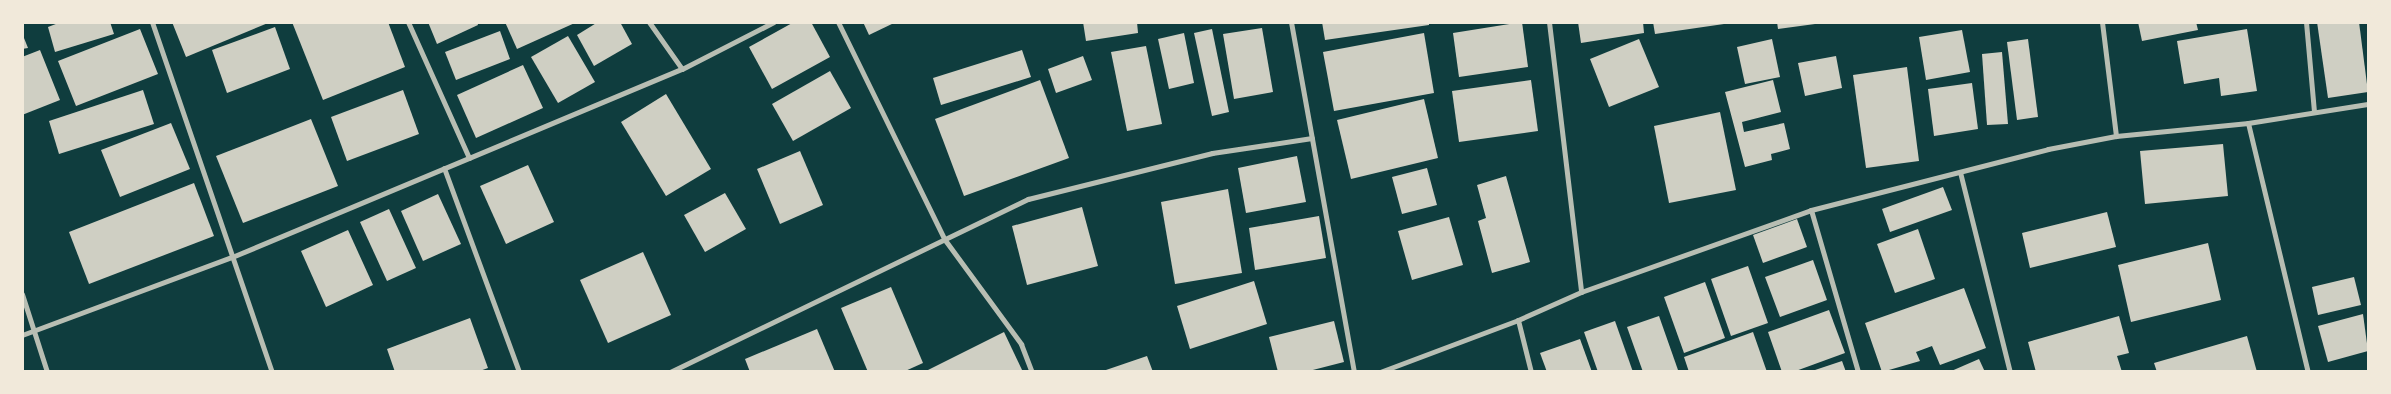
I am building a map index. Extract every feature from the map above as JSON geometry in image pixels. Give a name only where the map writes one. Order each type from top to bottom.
[{"type":"street","points":[[152,22],[272,372]]},
{"type":"street","points":[[408,22],[469,158]]},
{"type":"street","points":[[649,22],[682,68]]},
{"type":"street","points":[[22,335],[232,257],[682,68],[774,22]]},
{"type":"street","points":[[838,22],[945,240],[1022,344],[1032,372]]},
{"type":"street","points":[[1291,22],[1354,372]]},
{"type":"street","points":[[1549,22],[1581,292]]},
{"type":"street","points":[[2102,22],[2116,136]]},
{"type":"street","points":[[2306,22],[2314,111]]},
{"type":"street","points":[[1380,372],[1518,320],[1581,292],[1811,210],[2048,149],[2116,136],[2248,123],[2314,111],[2368,104]]},
{"type":"street","points":[[2248,123],[2308,372]]},
{"type":"street","points":[[670,372],[1028,199],[1212,153],[1312,138]]},
{"type":"street","points":[[444,168],[519,372]]},
{"type":"street","points":[[1960,172],[2010,372]]},
{"type":"street","points":[[1811,210],[1858,372]]},
{"type":"street","points":[[22,294],[47,372]]},
{"type":"street","points":[[1518,320],[1532,372]]},
{"type":"building","points":[[61,22],[110,22],[114,34],[55,52],[48,27]]},
{"type":"building","points":[[172,22],[268,22],[268,23],[186,57]]},
{"type":"building","points":[[292,22],[388,22],[405,67],[323,100]]},
{"type":"building","points":[[428,22],[477,22],[478,25],[437,44]]},
{"type":"building","points":[[505,22],[577,22],[517,49]]},
{"type":"building","points":[[598,22],[620,22],[632,44],[594,66],[577,35]]},
{"type":"building","points":[[794,22],[811,22],[830,57],[772,89],[749,47]]},
{"type":"building","points":[[863,22],[896,22],[869,35]]},
{"type":"building","points":[[1083,22],[1137,22],[1138,33],[1086,41]]},
{"type":"building","points":[[1322,22],[1429,22],[1429,25],[1325,40]]},
{"type":"building","points":[[1522,22],[1528,67],[1459,77],[1453,33]]},
{"type":"building","points":[[1578,22],[1643,22],[1644,33],[1581,43]]},
{"type":"building","points":[[1653,22],[1724,22],[1724,24],[1655,34]]},
{"type":"building","points":[[1777,22],[1815,22],[1815,24],[1778,29]]},
{"type":"building","points":[[2138,22],[2196,22],[2198,30],[2142,41]]},
{"type":"building","points":[[2317,22],[2359,22],[2368,92],[2328,98]]},
{"type":"building","points":[[275,27],[290,69],[227,93],[212,50]]},
{"type":"building","points":[[1262,28],[1273,92],[1234,99],[1223,34]]},
{"type":"building","points":[[140,29],[158,74],[76,106],[58,61]]},
{"type":"building","points":[[1212,29],[1229,112],[1212,116],[1194,33]]},
{"type":"building","points":[[2247,29],[2257,91],[2221,96],[2219,78],[2184,84],[2177,41]]},
{"type":"building","points":[[1962,30],[1970,72],[1926,80],[1919,37]]},
{"type":"building","points":[[500,31],[510,59],[456,80],[445,52]]},
{"type":"building","points":[[22,33],[28,48],[22,49]]},
{"type":"building","points":[[1184,33],[1194,83],[1169,89],[1158,39]]},
{"type":"building","points":[[1424,33],[1434,93],[1334,111],[1323,52]]},
{"type":"building","points":[[568,36],[595,82],[558,103],[531,57]]},
{"type":"building","points":[[1639,39],[1659,87],[1609,107],[1590,59]]},
{"type":"building","points":[[1772,39],[1780,77],[1745,84],[1737,47]]},
{"type":"building","points":[[2028,39],[2038,117],[2017,120],[2007,42]]},
{"type":"building","points":[[1146,46],[1162,124],[1127,131],[1111,52]]},
{"type":"building","points":[[40,50],[60,100],[22,115],[22,57]]},
{"type":"building","points":[[1022,50],[1031,77],[941,105],[933,78]]},
{"type":"building","points":[[2002,52],[2008,124],[1987,125],[1982,54]]},
{"type":"building","points":[[1083,56],[1092,80],[1056,93],[1048,69]]},
{"type":"building","points":[[1836,56],[1842,88],[1805,96],[1798,63]]},
{"type":"building","points":[[523,65],[543,108],[476,138],[457,95]]},
{"type":"building","points":[[1907,67],[1919,161],[1866,168],[1853,75]]},
{"type":"building","points":[[830,71],[851,108],[793,141],[772,104]]},
{"type":"building","points":[[1040,80],[1069,158],[964,196],[935,119]]},
{"type":"building","points":[[1531,80],[1538,131],[1459,142],[1452,91]]},
{"type":"building","points":[[1773,80],[1781,112],[1742,122],[1744,132],[1784,123],[1790,149],[1771,154],[1772,160],[1745,167],[1725,92]]},
{"type":"building","points":[[1972,83],[1978,129],[1934,136],[1928,89]]},
{"type":"building","points":[[143,90],[154,124],[59,154],[49,121]]},
{"type":"building","points":[[403,90],[419,134],[347,161],[331,117]]},
{"type":"building","points":[[666,94],[711,169],[666,196],[621,122]]},
{"type":"building","points":[[1424,99],[1438,158],[1351,179],[1337,120]]},
{"type":"building","points":[[1720,112],[1736,190],[1669,203],[1654,126]]},
{"type":"building","points":[[311,119],[338,186],[243,223],[216,156]]},
{"type":"building","points":[[171,123],[190,169],[120,197],[101,150]]},
{"type":"building","points":[[2223,144],[2228,196],[2145,204],[2140,151]]},
{"type":"building","points":[[800,151],[823,205],[780,224],[757,169]]},
{"type":"building","points":[[1297,156],[1306,202],[1246,213],[1238,168]]},
{"type":"building","points":[[528,165],[554,222],[506,244],[480,186]]},
{"type":"building","points":[[1427,168],[1437,205],[1402,214],[1392,177]]},
{"type":"building","points":[[1506,176],[1530,262],[1492,273],[1478,221],[1486,218],[1477,185]]},
{"type":"building","points":[[194,183],[214,236],[89,284],[69,232]]},
{"type":"building","points":[[1943,187],[1952,210],[1890,232],[1882,209]]},
{"type":"building","points":[[1228,189],[1242,273],[1175,284],[1161,202]]},
{"type":"building","points":[[725,193],[746,229],[705,252],[684,215]]},
{"type":"building","points":[[438,194],[461,244],[423,261],[401,211]]},
{"type":"building","points":[[1082,207],[1098,266],[1027,285],[1012,226]]},
{"type":"building","points":[[389,209],[416,268],[387,281],[360,222]]},
{"type":"building","points":[[2107,212],[2116,247],[2030,268],[2022,233]]},
{"type":"building","points":[[1319,216],[1326,258],[1255,270],[1249,228]]},
{"type":"building","points":[[1449,217],[1463,265],[1412,280],[1398,231]]},
{"type":"building","points":[[1797,219],[1807,247],[1763,263],[1753,235]]},
{"type":"building","points":[[1918,229],[1935,279],[1895,293],[1877,244]]},
{"type":"building","points":[[348,230],[373,285],[326,307],[301,251]]},
{"type":"building","points":[[2208,243],[2221,300],[2131,322],[2118,265]]},
{"type":"building","points":[[643,252],[671,315],[608,343],[580,280]]},
{"type":"building","points":[[1813,260],[1827,300],[1780,317],[1765,277]]},
{"type":"building","points":[[1748,266],[1768,323],[1731,336],[1711,279]]},
{"type":"building","points":[[2354,277],[2361,305],[2318,315],[2312,287]]},
{"type":"building","points":[[1254,281],[1267,324],[1190,349],[1177,306]]},
{"type":"building","points":[[1705,282],[1725,338],[1684,353],[1664,297]]},
{"type":"building","points":[[891,287],[923,363],[903,372],[868,372],[841,308]]},
{"type":"building","points":[[1964,288],[1986,348],[1940,365],[1932,346],[1916,352],[1920,361],[1882,372],[1865,323]]},
{"type":"building","points":[[1829,310],[1845,353],[1793,372],[1782,372],[1768,332]]},
{"type":"building","points":[[2363,314],[2368,351],[2328,362],[2318,326]]},
{"type":"building","points":[[1659,316],[1678,370],[1643,372],[1627,327]]},
{"type":"building","points":[[2119,316],[2129,353],[2117,356],[2122,372],[2036,372],[2028,342]]},
{"type":"building","points":[[470,318],[488,368],[477,372],[395,372],[387,349]]},
{"type":"building","points":[[1334,321],[1344,362],[1305,372],[1278,372],[1269,337]]},
{"type":"building","points":[[1615,321],[1633,372],[1598,372],[1584,332]]},
{"type":"building","points":[[817,329],[835,372],[750,372],[745,359]]},
{"type":"building","points":[[1004,332],[1023,372],[924,372]]},
{"type":"building","points":[[1753,332],[1767,372],[1689,372],[1684,357]]},
{"type":"building","points":[[2247,336],[2257,372],[2157,372],[2154,363]]},
{"type":"building","points":[[1580,339],[1592,372],[1547,372],[1540,353]]},
{"type":"building","points":[[1147,356],[1153,372],[1103,372],[1103,371]]},
{"type":"building","points":[[1979,359],[1985,372],[1949,372]]},
{"type":"building","points":[[1842,361],[1846,372],[1812,372],[1812,371]]}]
